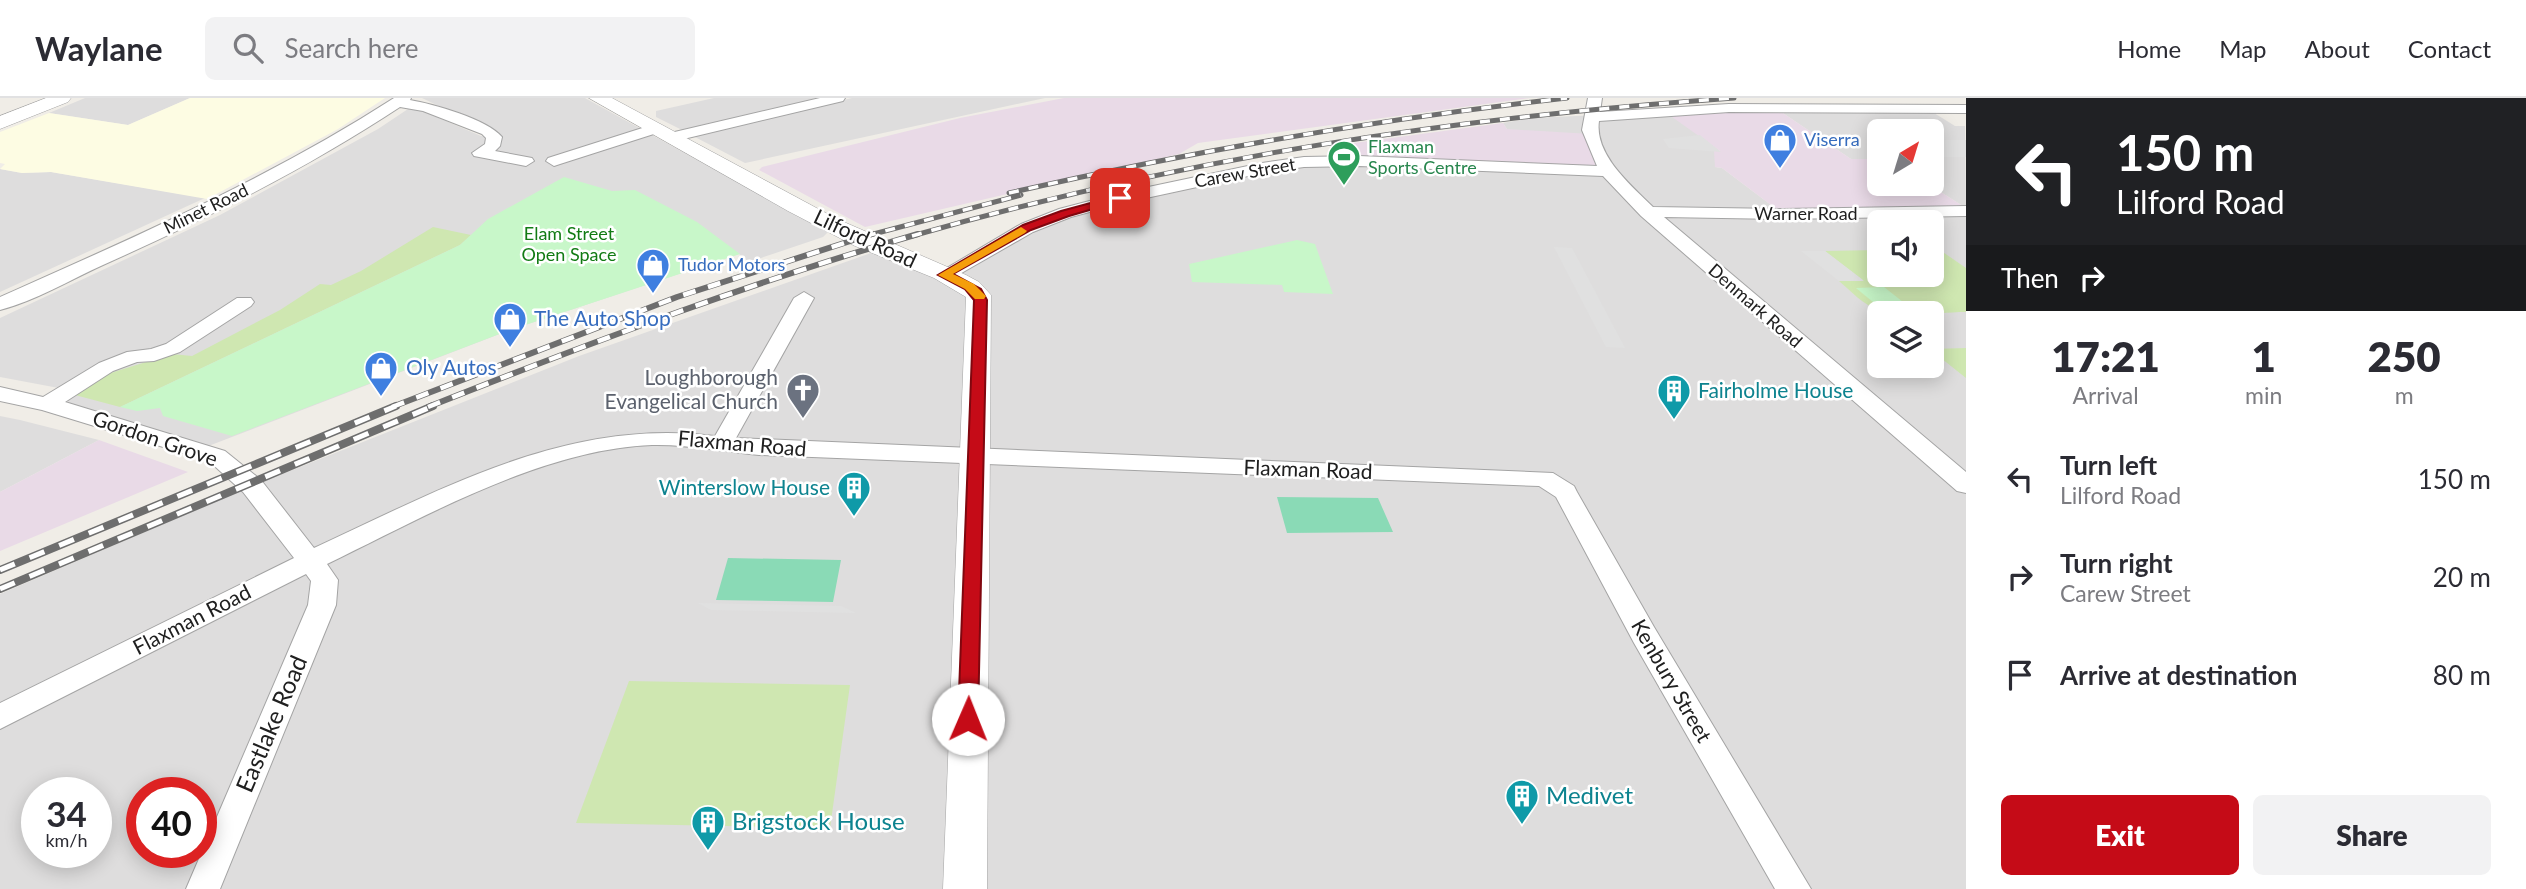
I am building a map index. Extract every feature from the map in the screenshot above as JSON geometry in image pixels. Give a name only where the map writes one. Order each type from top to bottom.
[{"type":"street","points":[[0,123],[62,98]]},
{"type":"street","name":"Lilford Road","points":[[598,98],[860,239],[969,286],[981,300],[965,889]]},
{"type":"street","points":[[554,161],[663,133],[838,98]]},
{"type":"street","name":"Denmark Road","points":[[1595,98],[1591,117],[1593,140],[1607,171],[1647,212],[1966,485]]},
{"type":"street","points":[[400,100],[426,107],[487,131],[494,137],[492,146],[480,153],[526,161]]},
{"type":"street","name":"Minet Road","points":[[0,304],[220,204],[319,151],[400,100]]},
{"type":"street","points":[[1591,117],[1728,108],[1966,108]]},
{"type":"street","name":"Carew Street","points":[[944,275],[1027,228],[1065,213],[1120,198],[1273,166],[1304,162],[1359,161],[1607,171]]},
{"type":"street","name":"Warner Road","points":[[1944,212],[1966,211]]},
{"type":"street","name":"Warner Road","points":[[1647,212],[1783,215],[1867,213]]},
{"type":"street","points":[[1944,212],[1966,226]]},
{"type":"street","points":[[722,443],[804,298]]},
{"type":"street","points":[[47,404],[125,358],[154,355],[173,348],[244,302]]},
{"type":"street","name":"Gordon Grove","points":[[0,394],[47,404],[217,456],[252,486],[311,561]]},
{"type":"street","name":"Flaxman Road","points":[[0,718],[311,561],[489,480],[565,451],[637,439],[674,438],[759,448],[975,458],[1544,478]]},
{"type":"street","name":"Kenbury Street","points":[[1544,478],[1565,492],[1644,635],[1794,889]]},
{"type":"street","name":"Eastlake Road","points":[[204,889],[322,605],[325,580],[311,561]]},
{"type":"shaded area","points":[[85,98],[190,98],[128,125],[49,113]]},
{"type":"shaded area","points":[[190,98],[385,98],[338,129],[207,199],[51,172],[22,173],[0,169],[5,164],[0,163],[0,132],[49,113],[128,125]]},
{"type":"shaded area","points":[[422,98],[585,98],[828,232],[823,237],[749,262],[739,254],[510,330],[198,450],[47,404],[64,389],[0,377],[0,318],[220,215],[378,129],[408,109],[420,110],[481,136],[500,139],[497,134]]},
{"type":"shaded area","points":[[714,98],[817,98],[682,130],[656,117],[656,111]]},
{"type":"shaded area","points":[[852,98],[1045,98],[745,163],[693,136]]},
{"type":"shaded area","points":[[1064,98],[1530,98],[1198,143],[1179,154],[865,227],[759,170],[762,167],[960,118]]},
{"type":"shaded area","points":[[1774,107],[1926,108],[1944,119],[1867,119],[1867,159],[1851,159]]},
{"type":"shaded area","points":[[1774,107],[1851,159],[1867,159],[1867,196],[1944,194],[1966,208],[1783,214],[1722,168],[1715,167],[1714,151],[1720,151],[1665,112]]},
{"type":"shaded area","points":[[1665,112],[1686,124],[1721,152],[1715,167],[1722,168],[1783,214],[1867,213],[1867,287],[1944,287],[1944,211],[1966,211],[1966,889],[0,889],[0,594],[252,486],[579,356],[871,253],[883,250],[944,275],[993,246],[1120,198],[1507,129],[1503,123],[1532,118]]},
{"type":"shaded area","points":[[1944,119],[1955,126],[1965,126],[1966,208],[1944,194]]},
{"type":"shaded area","points":[[1503,123],[1507,129],[1591,134],[1607,171],[1341,161],[1339,145]]},
{"type":"shaded area","points":[[1700,135],[1721,152],[1669,148],[1663,139]]},
{"type":"shaded area","points":[[1944,140],[1966,140],[1966,157],[1944,157]]},
{"type":"shaded area","points":[[0,169],[22,173],[51,172],[205,198],[0,292]]},
{"type":"shaded area","points":[[1554,247],[1572,248],[1625,348],[1606,347]]},
{"type":"shaded area","points":[[1801,251],[1825,251],[1864,281],[1839,281]]},
{"type":"shaded area","points":[[0,416],[20,420],[99,440],[0,492]]},
{"type":"shaded area","points":[[99,440],[188,472],[0,551],[0,492]]},
{"type":"shaded area","points":[[698,603],[841,606],[856,613],[711,610]]},
{"type":"green space","name":"Elam Street Open Space","points":[[564,177],[612,191],[635,190],[697,222],[740,254],[510,330],[232,436],[163,416],[160,408],[137,411],[120,407],[460,245],[488,219]]},
{"type":"green space","points":[[433,227],[471,235],[460,245],[120,407],[75,395],[104,375],[172,354],[192,356],[280,310],[320,284],[331,285],[361,271]]},
{"type":"green space","points":[[1297,240],[1315,244],[1333,294],[1284,292],[1282,285],[1192,282],[1189,264]]},
{"type":"green space","points":[[1867,250],[1867,287],[1944,287],[1944,253],[1966,268],[1966,312],[1944,313],[1944,301],[1867,301],[1867,304],[1839,281],[1863,280],[1825,251]]},
{"type":"green space","points":[[1884,287],[1902,301],[1872,301],[1856,288]]},
{"type":"green space","points":[[1966,348],[1966,378],[1944,361],[1944,349]]},
{"type":"green space","points":[[1277,497],[1378,498],[1393,532],[1287,533]]},
{"type":"green space","points":[[728,558],[841,560],[833,602],[716,600]]},
{"type":"green space","points":[[629,681],[850,685],[830,828],[576,823]]},
{"type":"railway","points":[[1009,193],[1147,163],[1286,138],[1567,98]]},
{"type":"railway","points":[[912,236],[1117,184],[1320,145],[1524,117],[1734,98]]},
{"type":"railway","points":[[866,236],[1021,195]]},
{"type":"railway","points":[[392,407],[677,297],[872,234]]},
{"type":"railway","points":[[428,407],[671,314],[918,234]]},
{"type":"railway","points":[[0,570],[396,406]]},
{"type":"railway","points":[[0,589],[433,406]]},
{"type":"slow traffic","points":[[980,296],[969,286],[944,275],[1021,231]]},
{"type":"place","name":"Viserra","points":[[1780,170]]},
{"type":"place","name":"Flaxman Sports Centre","points":[[1344,187]]},
{"type":"place","name":"Tudor Motors","points":[[653,295]]},
{"type":"place","name":"The Auto Shop","points":[[510,349]]},
{"type":"place","name":"Oly Autos","points":[[381,398]]},
{"type":"place","name":"Loughborough Evangelical Church","points":[[803,420]]},
{"type":"place","name":"Fairholme House","points":[[1674,421]]},
{"type":"place","name":"Winterslow House","points":[[854,518]]},
{"type":"place","name":"Medivet","points":[[1522,826]]},
{"type":"place","name":"Brigstock House","points":[[708,852]]},
{"type":"route","points":[[968,719],[981,300],[969,286],[944,275],[1027,228],[1065,213],[1120,198]]}]
